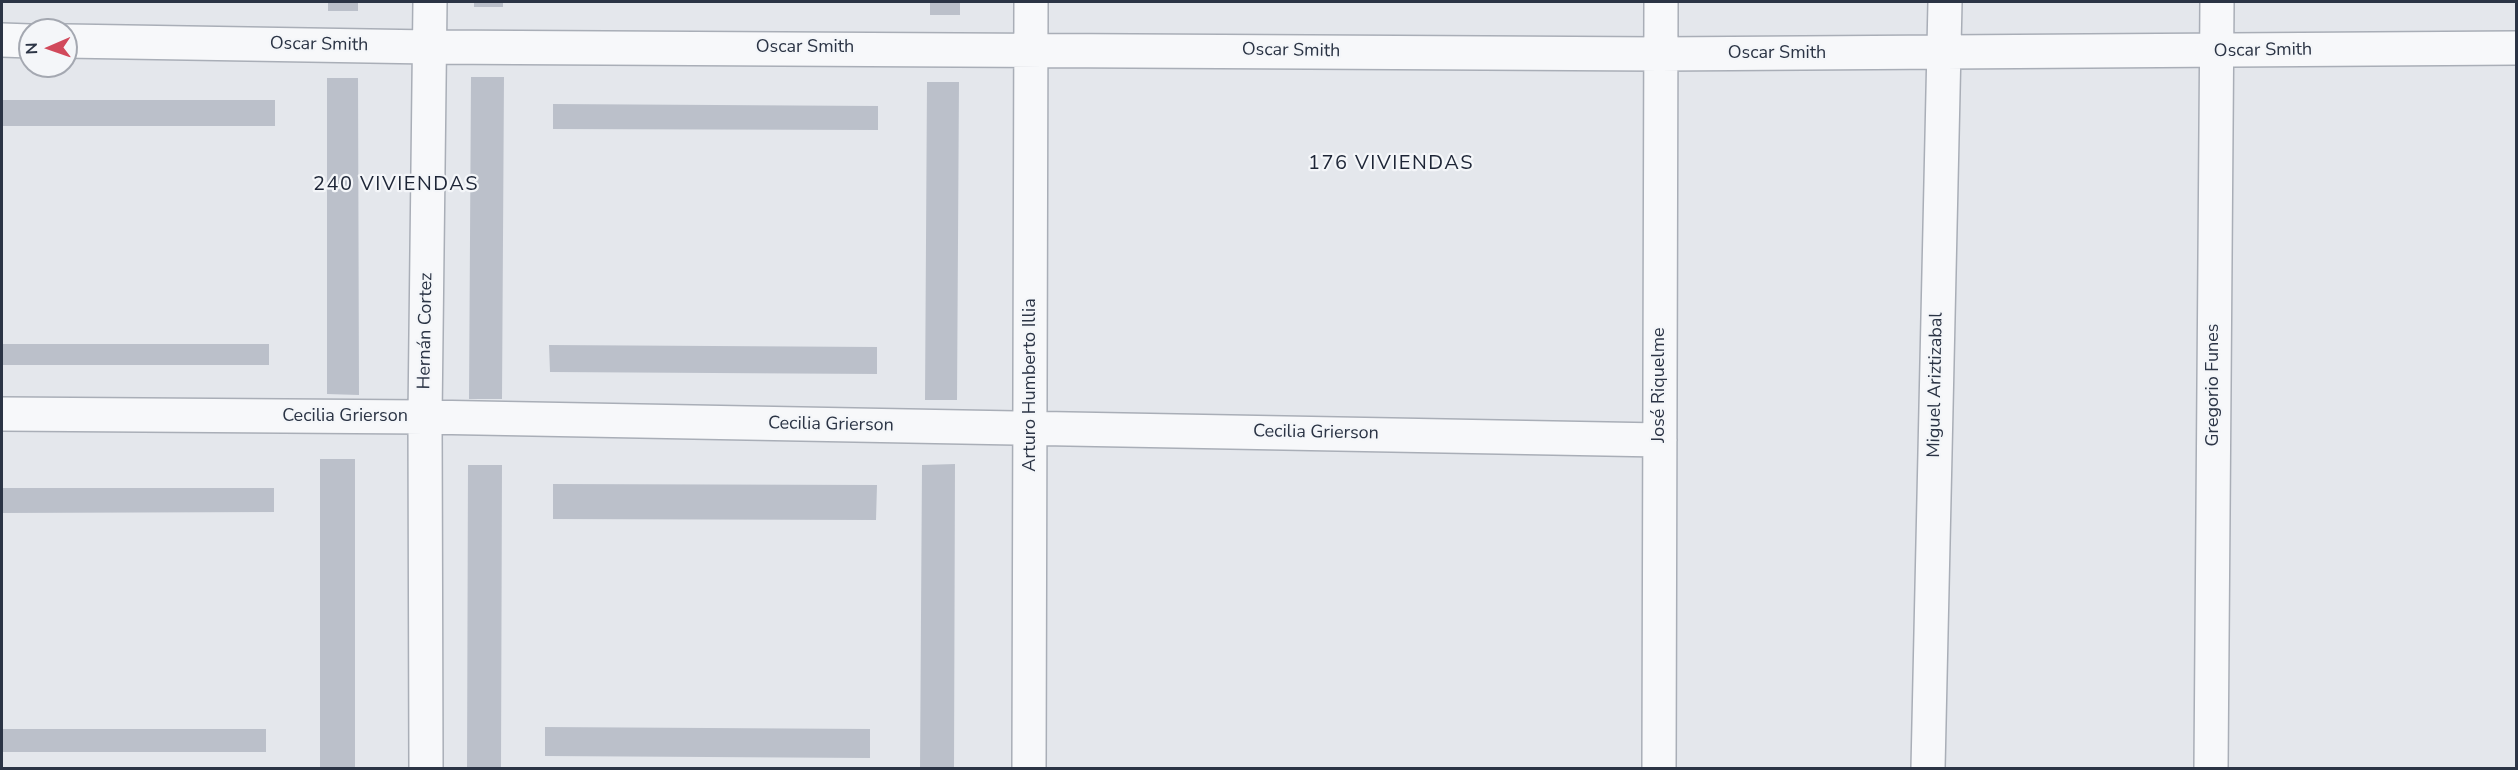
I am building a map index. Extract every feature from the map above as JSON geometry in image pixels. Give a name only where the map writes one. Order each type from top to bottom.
[{"type":"street","name":"Hernán Cortez","points":[[426,768],[425,417],[430,2]]},
{"type":"street","name":"Arturo Humberto Illia","points":[[1029,768],[1031,2]]},
{"type":"street","name":"José Riquelme","points":[[1659,768],[1660,2]]},
{"type":"street","name":"Miguel Ariztizabal","points":[[1928,768],[1945,2]]},
{"type":"street","name":"Gregorio Funes","points":[[2211,768],[2217,2]]},
{"type":"street","points":[[2,40],[18,41]]},
{"type":"street","name":"Oscar Smith","points":[[78,41],[430,47],[1030,48],[1660,54],[2216,52],[2517,48]]},
{"type":"street","name":"Cecilia Grierson","points":[[2,414],[425,417],[1660,440]]},
{"type":"building","points":[[328,2],[358,2],[358,11],[328,11]]},
{"type":"building","points":[[474,2],[503,2],[503,7],[474,7]]},
{"type":"building","points":[[930,2],[960,2],[960,15],[930,15]]},
{"type":"building","points":[[471,77],[504,77],[502,399],[469,399]]},
{"type":"building","points":[[327,78],[358,78],[359,395],[327,394]]},
{"type":"building","points":[[927,82],[959,82],[957,400],[925,400]]},
{"type":"building","points":[[2,100],[275,100],[275,126],[2,126]]},
{"type":"building","points":[[553,104],[878,106],[878,130],[553,129]]},
{"type":"building","points":[[2,344],[269,344],[269,365],[2,365]]},
{"type":"building","points":[[549,345],[877,347],[877,374],[550,372]]},
{"type":"building","points":[[320,459],[355,459],[355,768],[320,768]]},
{"type":"building","points":[[955,464],[954,768],[920,768],[922,465]]},
{"type":"building","points":[[468,465],[502,465],[501,768],[467,768]]},
{"type":"building","points":[[553,484],[877,485],[876,520],[553,519]]},
{"type":"building","points":[[2,488],[274,488],[274,512],[2,513]]},
{"type":"building","points":[[545,727],[870,729],[870,758],[545,756]]},
{"type":"building","points":[[2,729],[266,729],[266,752],[2,752]]},
{"type":"district","name":"176 VIVIENDAS","points":[[1391,164]]},
{"type":"district","name":"240 VIVIENDAS","points":[[396,185]]}]
